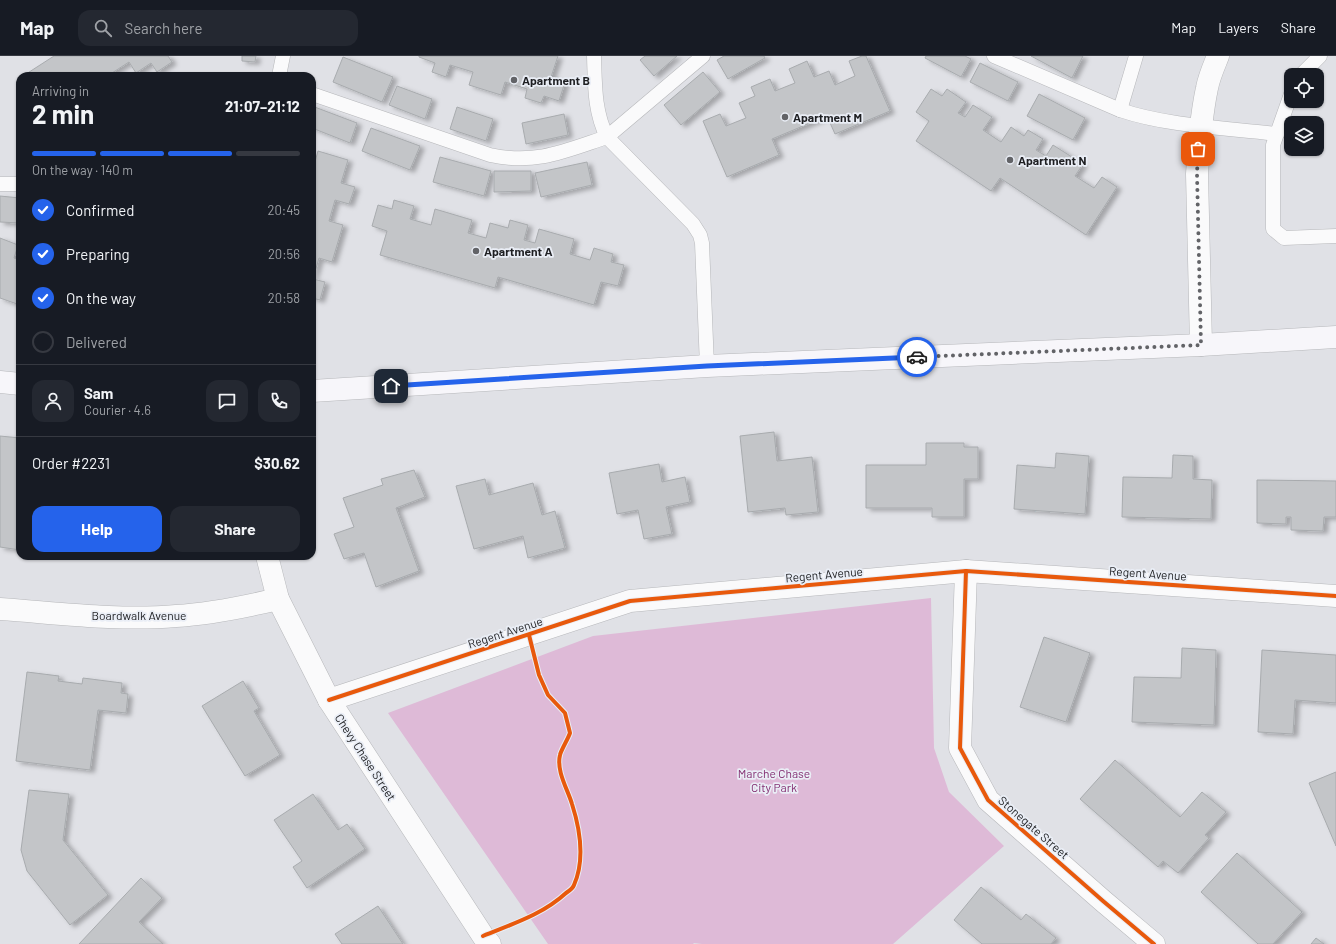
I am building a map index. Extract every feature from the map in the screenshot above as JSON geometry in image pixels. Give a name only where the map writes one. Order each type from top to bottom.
[{"type":"main road","points":[[316,391],[707,366],[1201,345],[1336,337]]},
{"type":"main road","points":[[0,382],[16,384]]},
{"type":"street","points":[[1201,345],[1197,174],[1200,126],[1207,86],[1218,56]]},
{"type":"street","name":"Chevy Chase Street","points":[[268,560],[278,599],[329,700],[483,936],[490,944]]},
{"type":"street","name":"Regent Avenue","points":[[329,700],[630,602],[966,571],[1336,596]]},
{"type":"street","name":"Stonegate Street","points":[[966,571],[960,748],[988,800],[1154,944]]},
{"type":"street","name":"Boardwalk Avenue","points":[[0,609],[91,616],[174,616],[203,614],[240,608],[278,599]]},
{"type":"lane","points":[[280,72],[283,56]]},
{"type":"lane","points":[[594,56],[596,101],[602,126],[607,137],[693,224],[700,235],[707,366]]},
{"type":"lane","points":[[316,95],[490,155],[504,158],[535,158],[554,155],[607,137],[703,56]]},
{"type":"lane","points":[[994,56],[1120,110],[1147,117],[1200,126],[1277,134]]},
{"type":"lane","points":[[1120,110],[1136,56]]},
{"type":"lane","points":[[1308,68],[1320,56]]},
{"type":"lane","points":[[1286,108],[1273,145],[1273,229],[1284,238],[1336,236]]},
{"type":"lane","points":[[0,184],[16,184]]},
{"type":"green space","name":"Marche Chase City Park","points":[[931,598],[934,748],[949,792],[1004,846],[893,944],[548,944],[388,713],[593,636]]},
{"type":"building","points":[[54,56],[168,56],[172,62],[157,72],[151,63],[135,72],[129,62],[114,72],[29,72]]},
{"type":"building","points":[[242,56],[256,56],[255,62],[242,61]]},
{"type":"building","name":"Apartment B","points":[[419,56],[558,56],[551,77],[565,82],[559,101],[544,96],[541,103],[525,98],[527,89],[505,82],[501,95],[469,85],[473,72],[450,65],[446,77],[432,72],[435,63]]},
{"type":"building","points":[[645,56],[677,56],[654,76],[640,60]]},
{"type":"building","points":[[724,56],[764,56],[765,58],[728,79],[717,60]]},
{"type":"building","name":"Apartment M","points":[[866,56],[890,111],[835,134],[827,116],[772,139],[779,155],[727,177],[703,121],[720,114],[726,126],[746,118],[739,103],[755,96],[751,87],[770,79],[775,91],[795,83],[789,69],[807,61],[814,77],[829,71],[835,85],[855,76],[849,61]]},
{"type":"building","points":[[926,56],[965,56],[971,59],[961,77],[925,58]]},
{"type":"building","points":[[1031,56],[1083,56],[1072,78]]},
{"type":"building","points":[[343,57],[393,77],[382,102],[333,82]]},
{"type":"building","points":[[980,63],[1018,82],[1008,101],[970,82]]},
{"type":"building","points":[[703,72],[720,92],[681,125],[664,105]]},
{"type":"building","points":[[397,86],[432,99],[425,119],[389,105]]},
{"type":"building","name":"Apartment N","points":[[931,89],[942,96],[947,89],[966,102],[958,113],[965,117],[973,105],[992,117],[983,130],[1001,142],[1011,127],[1024,136],[1028,130],[1043,139],[1036,150],[1046,156],[1053,145],[1083,164],[1075,176],[1094,188],[1102,177],[1117,187],[1086,235],[1000,178],[991,191],[916,141],[929,121],[916,112]]},
{"type":"building","points":[[1039,94],[1085,118],[1073,140],[1027,116]]},
{"type":"building","points":[[457,107],[493,119],[486,141],[450,129]]},
{"type":"building","points":[[316,108],[357,123],[350,143],[316,130]]},
{"type":"building","points":[[564,114],[568,135],[526,144],[522,123]]},
{"type":"building","points":[[371,128],[420,146],[410,170],[362,151]]},
{"type":"building","points":[[318,151],[348,160],[341,183],[355,187],[349,204],[335,200],[329,221],[343,225],[332,262],[319,258],[316,268],[316,158]]},
{"type":"building","points":[[440,157],[491,171],[484,196],[433,182]]},
{"type":"building","points":[[587,162],[592,185],[541,197],[535,173]]},
{"type":"building","points":[[494,171],[531,171],[531,191],[494,192]]},
{"type":"building","points":[[0,196],[16,198],[16,223],[0,222]]},
{"type":"building","name":"Apartment A","points":[[394,200],[414,206],[410,219],[431,225],[435,209],[472,220],[468,233],[486,238],[490,223],[508,228],[510,220],[528,225],[524,240],[535,243],[539,229],[574,239],[570,254],[590,260],[594,248],[613,254],[611,262],[624,265],[618,286],[601,282],[594,305],[498,277],[495,288],[380,255],[387,231],[372,226],[378,205],[392,209]]},
{"type":"building","points":[[0,238],[16,244],[14,258],[16,259],[16,304],[0,298]]},
{"type":"building","points":[[316,280],[325,282],[320,300],[316,299]]},
{"type":"building","points":[[774,432],[777,461],[812,457],[818,512],[786,515],[785,508],[748,512],[740,436]]},
{"type":"building","points":[[0,436],[16,438],[16,549],[0,547]]},
{"type":"building","points":[[926,443],[964,443],[964,447],[978,447],[978,479],[964,479],[964,517],[932,517],[932,508],[866,508],[866,465],[926,465]]},
{"type":"building","points":[[1056,453],[1089,456],[1085,514],[1014,509],[1017,465],[1055,468]]},
{"type":"building","points":[[1173,455],[1193,456],[1193,479],[1212,480],[1211,519],[1122,517],[1123,477],[1172,478]]},
{"type":"building","points":[[659,464],[662,482],[685,477],[690,502],[666,507],[672,534],[644,539],[638,510],[617,514],[609,473]]},
{"type":"building","points":[[414,470],[425,497],[396,508],[419,571],[376,587],[364,553],[344,559],[334,534],[354,527],[343,498],[383,485],[381,479]]},
{"type":"building","points":[[485,479],[489,495],[533,483],[542,515],[555,511],[565,548],[528,558],[523,536],[474,549],[456,486]]},
{"type":"building","points":[[1257,480],[1336,481],[1336,517],[1324,517],[1323,531],[1291,530],[1291,517],[1286,517],[1286,524],[1257,523]]},
{"type":"building","points":[[1044,637],[1090,653],[1066,722],[1020,707]]},
{"type":"building","points":[[1182,648],[1216,650],[1214,725],[1132,722],[1134,677],[1181,678]]},
{"type":"building","points":[[1262,650],[1336,655],[1336,703],[1295,700],[1293,734],[1258,732]]},
{"type":"building","points":[[27,672],[59,676],[58,681],[82,684],[83,678],[122,683],[121,693],[128,694],[126,713],[98,710],[90,770],[16,761]]},
{"type":"building","points":[[243,681],[259,708],[254,711],[280,755],[245,776],[202,706]]},
{"type":"building","points":[[1115,760],[1180,817],[1202,792],[1226,812],[1205,835],[1209,838],[1178,873],[1163,861],[1158,867],[1080,799]]},
{"type":"building","points":[[1336,772],[1336,846],[1309,783]]},
{"type":"building","points":[[29,790],[69,794],[63,840],[108,895],[70,925],[27,871],[21,850]]},
{"type":"building","points":[[313,794],[338,830],[347,824],[365,849],[307,888],[293,867],[302,861],[274,820]]},
{"type":"building","points":[[1237,853],[1302,912],[1273,944],[1258,944],[1201,892]]},
{"type":"building","points":[[141,878],[162,898],[139,922],[163,944],[79,944]]},
{"type":"building","points":[[981,887],[1021,920],[1026,914],[1056,938],[1051,944],[982,944],[954,920]]},
{"type":"building","points":[[378,906],[403,944],[342,944],[335,934]]},
{"type":"building","points":[[1316,938],[1324,944],[1311,944]]},
{"type":"cycle path","points":[[966,571],[960,748],[988,800],[1154,944]]},
{"type":"cycle path","points":[[329,700],[630,601],[966,571],[1336,596]]},
{"type":"cycle path","points":[[483,936],[537,913],[557,901],[573,886],[579,865],[579,834],[572,804],[561,774],[559,761],[570,733],[565,713],[548,695],[539,675],[529,635]]},
{"type":"way so far","points":[[917,357],[1201,345],[1197,174],[1198,149]]},
{"type":"place","name":"Apartment B","points":[[514,80]]},
{"type":"place","name":"Apartment M","points":[[785,117]]},
{"type":"place","name":"Apartment N","points":[[1010,160]]},
{"type":"place","name":"Apartment A","points":[[476,251]]},
{"type":"route","points":[[391,386],[707,366],[917,357]]}]
